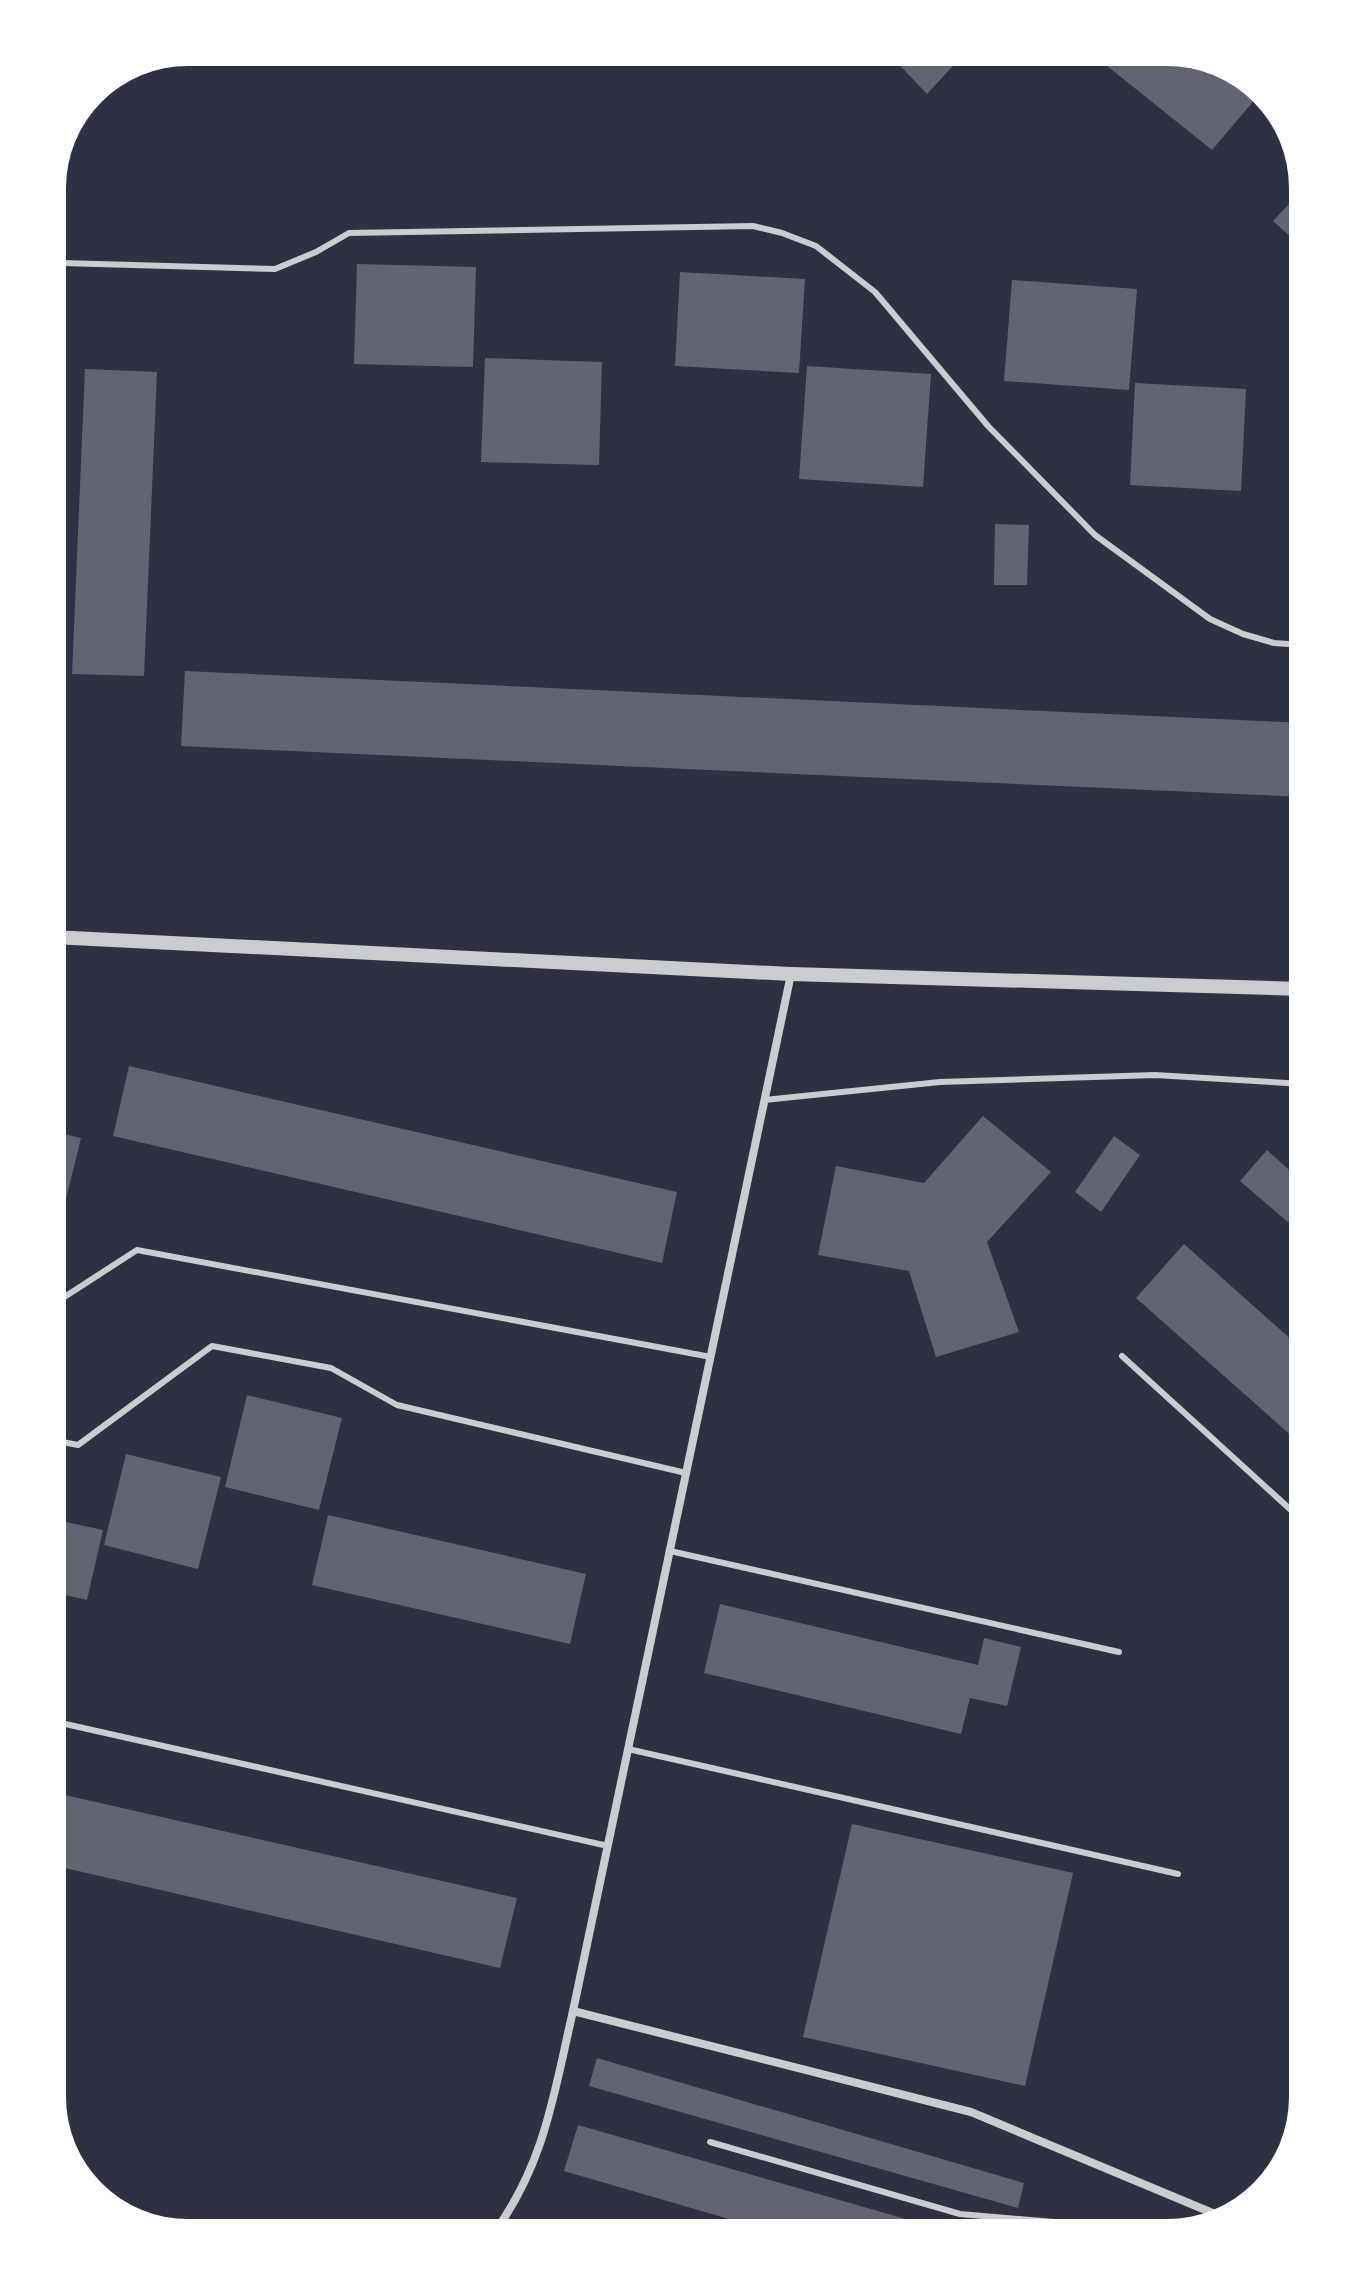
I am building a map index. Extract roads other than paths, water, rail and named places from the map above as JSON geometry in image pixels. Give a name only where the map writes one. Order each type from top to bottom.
[{"type":"street","points":[[66,938],[791,974],[1289,989]]},
{"type":"street","points":[[504,2219],[515,2204],[540,2147],[573,2011],[791,974]]},
{"type":"street","points":[[573,2011],[971,2112],[1209,2212]]},
{"type":"lane","points":[[66,263],[275,269],[316,252],[349,233],[753,226],[782,233],[816,246],[875,292],[988,426],[1095,535],[1210,619],[1243,634],[1289,644]]},
{"type":"lane","points":[[764,1100],[940,1082],[1140,1075],[1289,1083]]},
{"type":"lane","points":[[66,1296],[137,1250],[711,1357]]},
{"type":"lane","points":[[66,1443],[78,1445],[212,1346],[331,1368],[397,1405],[686,1473]]},
{"type":"lane","points":[[1122,1356],[1289,1508]]},
{"type":"lane","points":[[670,1551],[1119,1652]]},
{"type":"lane","points":[[66,1724],[608,1846]]},
{"type":"lane","points":[[628,1749],[1178,1874]]},
{"type":"lane","points":[[710,2142],[960,2214],[1019,2219]]}]
